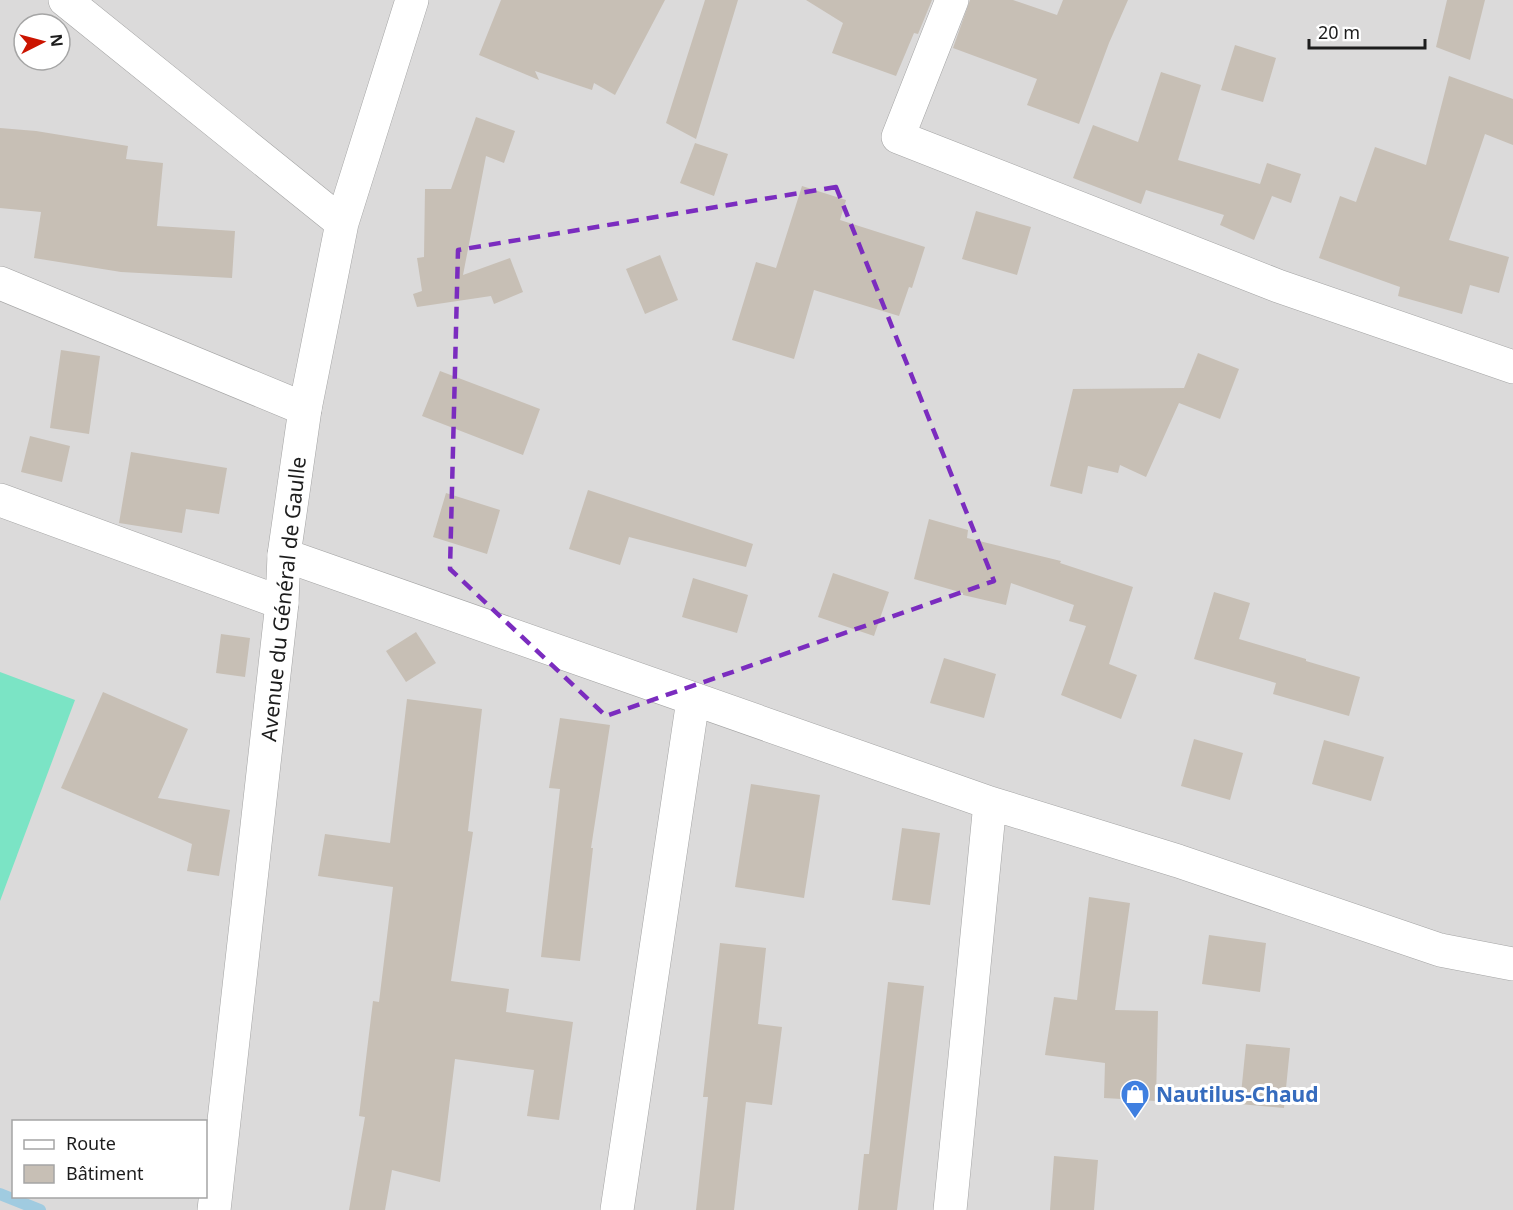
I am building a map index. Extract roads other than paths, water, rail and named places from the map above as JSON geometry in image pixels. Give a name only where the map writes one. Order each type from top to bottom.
[{"type":"street","points":[[65,0],[342,222]]},
{"type":"street","name":"Avenue du Général de Gaulle","points":[[214,1210],[282,603],[284,555],[306,409],[342,222],[412,0]]},
{"type":"street","points":[[952,0],[898,137],[1278,286],[1513,367]]},
{"type":"street","points":[[0,283],[306,409]]},
{"type":"street","points":[[0,500],[282,603]]},
{"type":"street","points":[[284,555],[990,803],[1178,861],[1440,950],[1513,964]]},
{"type":"street","points":[[617,1210],[693,700]]},
{"type":"street","points":[[950,1210],[990,803]]},
{"type":"waterway","points":[[0,1194],[40,1210]]},
{"type":"place","name":"Nautilus-Chaud","points":[[1135,1120]]}]
